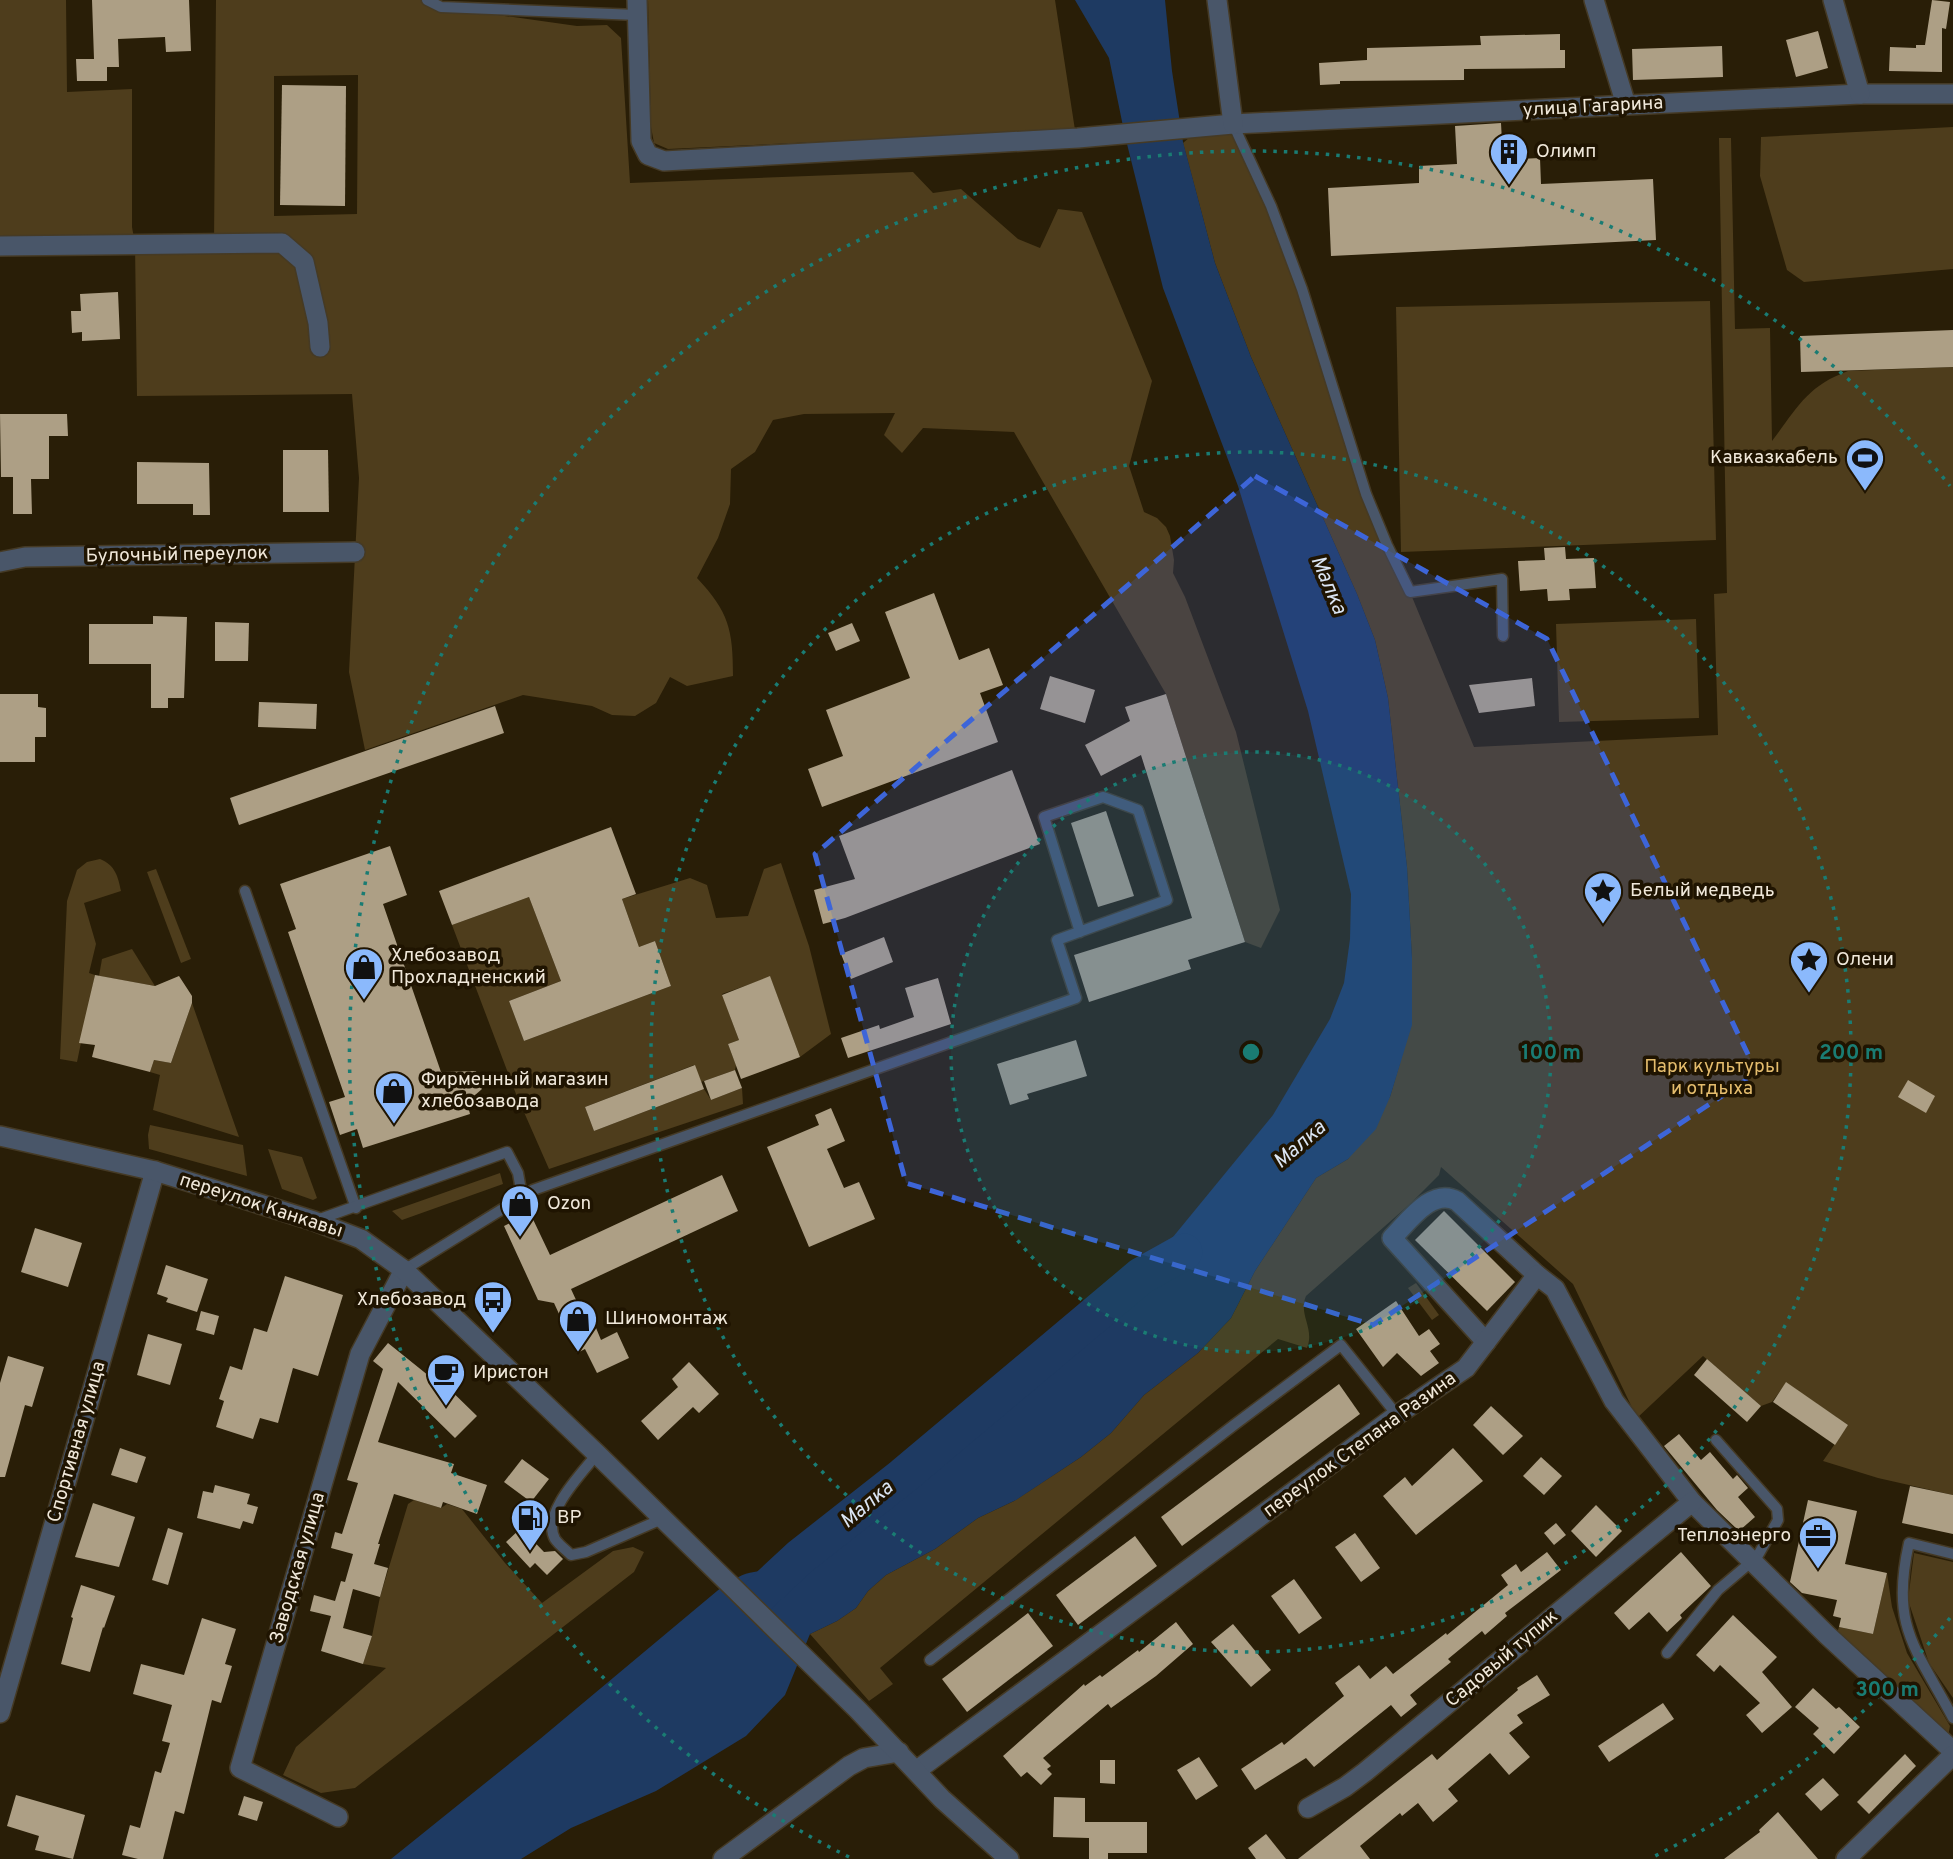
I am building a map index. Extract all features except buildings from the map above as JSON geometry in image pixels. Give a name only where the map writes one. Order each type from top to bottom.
[{"type":"street","points":[[1217,0],[1233,124]]},
{"type":"street","points":[[1594,0],[1626,105]]},
{"type":"street","points":[[1833,0],[1860,94]]},
{"type":"street","name":"улица Гагарина","points":[[637,7],[641,141],[648,155],[664,161],[1078,138],[1233,124],[1860,94],[1953,93]]},
{"type":"street","points":[[0,246],[282,243],[304,262],[318,323],[320,347]]},
{"type":"street","name":"Булочный переулок","points":[[0,562],[25,557],[355,552]]},
{"type":"street","name":"переулок Канкавы","points":[[0,1136],[155,1171],[314,1221],[361,1239],[404,1270],[597,1454],[858,1710],[942,1799],[1009,1859]]},
{"type":"street","name":"Спортивная улица","points":[[0,1713],[155,1171]]},
{"type":"street","points":[[1486,1342],[1392,1238],[1433,1199],[1447,1197],[1457,1201],[1537,1275],[1556,1289],[1614,1401],[1692,1502],[1827,1635],[1953,1753],[1846,1859]]},
{"type":"street","name":"Заводская улица","points":[[338,1817],[240,1768],[360,1354],[404,1270]]},
{"type":"street","name":"переулок Степана Разина","points":[[916,1770],[1397,1415],[1466,1368],[1537,1275]]},
{"type":"street","name":"Садовый тупик","points":[[1308,1808],[1365,1772],[1692,1502]]},
{"type":"street","points":[[723,1859],[849,1766],[864,1758],[899,1752]]},
{"type":"lane","points":[[427,0],[441,7],[637,7]]},
{"type":"lane","points":[[1233,124],[1271,206],[1298,277],[1366,494],[1410,592],[1502,579],[1503,636]]},
{"type":"lane","points":[[404,1270],[522,1196],[546,1185],[1076,998],[1057,940],[1080,932],[1167,900],[1138,810],[1103,797],[1044,817],[1080,932]]},
{"type":"lane","points":[[245,891],[356,1208]]},
{"type":"lane","points":[[314,1221],[508,1152],[518,1173],[522,1196]]},
{"type":"lane","points":[[930,1660],[1234,1425],[1341,1346],[1397,1415]]},
{"type":"lane","points":[[1667,1653],[1718,1590],[1753,1561],[1778,1520],[1777,1509],[1716,1440]]},
{"type":"lane","points":[[597,1454],[554,1512],[551,1527],[555,1540],[571,1555],[586,1552],[662,1519]]},
{"type":"lane","points":[[1953,1554],[1909,1542],[1902,1572],[1903,1613],[1911,1643],[1953,1718]]},
{"type":"highlighted area","points":[[1255,476],[1547,639],[1757,1073],[1373,1325],[906,1183],[815,854]]},
{"type":"green space","points":[[0,0],[66,0],[67,92],[132,89],[132,227],[135,244],[0,246]]},
{"type":"green space","points":[[216,0],[427,0],[441,7],[577,26],[607,25],[621,38],[630,183],[913,172],[933,193],[961,189],[1018,239],[1040,248],[1058,209],[1082,212],[1152,381],[1129,466],[1144,512],[1157,518],[1170,536],[1173,573],[1185,597],[1236,732],[1280,910],[1261,948],[1245,942],[1166,694],[1014,432],[923,428],[902,453],[884,435],[895,413],[804,414],[773,420],[755,452],[731,469],[730,504],[718,538],[697,578],[716,601],[727,622],[732,646],[733,676],[687,686],[670,677],[656,703],[635,716],[612,715],[592,706],[523,695],[365,750],[349,672],[359,478],[352,394],[137,396],[135,244],[214,243]],"holes":[[[358,75],[357,214],[274,216],[274,76]]]},
{"type":"green space","points":[[648,0],[1055,0],[1075,130],[668,149],[654,143],[651,127]]},
{"type":"green space","name":"Парк культуры и отдыха","points":[[1233,124],[1271,206],[1366,494],[1474,747],[1718,735],[1714,594],[1727,593],[1719,138],[1731,138],[1735,329],[1770,328],[1772,441],[1804,399],[1822,384],[1848,371],[1953,367],[1953,1495],[1878,1478],[1823,1461],[1848,1425],[1786,1383],[1772,1402],[1761,1406],[1703,1356],[1637,1418],[1573,1284],[1441,1167],[1439,1175],[1411,1203],[1306,1296],[1304,1309],[1309,1334],[1307,1348],[1278,1339],[880,1668],[893,1684],[869,1701],[810,1634],[856,1608],[868,1591],[886,1575],[935,1549],[978,1518],[1014,1501],[1081,1457],[1111,1433],[1144,1395],[1198,1353],[1231,1318],[1255,1271],[1316,1178],[1348,1159],[1390,1097],[1400,1063],[1412,958],[1407,867],[1388,698],[1375,640],[1251,357],[1215,263],[1183,143],[1190,137]]},
{"type":"green space","points":[[1953,127],[1953,269],[1804,282],[1787,270],[1760,176],[1761,137]]},
{"type":"green space","points":[[1710,301],[1716,540],[1401,552],[1396,307]]},
{"type":"green space","points":[[1696,619],[1699,718],[1559,722],[1556,624]]},
{"type":"green space","points":[[100,859],[109,864],[115,872],[121,891],[84,903],[96,944],[89,973],[95,975],[77,1062],[60,1059],[67,901],[77,870],[87,862]]},
{"type":"green space","points":[[781,863],[809,946],[831,1034],[800,1057],[770,977],[722,994],[739,1040],[728,1044],[736,1065],[735,1070],[701,1082],[694,1065],[585,1107],[594,1131],[704,1089],[711,1100],[742,1088],[743,1104],[549,1169],[516,1094],[452,925],[529,897],[561,981],[509,1001],[524,1041],[671,986],[655,941],[639,947],[622,899],[690,878],[707,885],[716,918],[748,916],[764,869]]},
{"type":"green space","points":[[156,869],[191,959],[181,963],[147,872]]},
{"type":"green space","points":[[132,949],[155,986],[99,976],[102,959]]},
{"type":"green space","points":[[192,1003],[239,1137],[153,1110],[160,1075],[150,1072],[154,1060],[171,1063]]},
{"type":"green space","points":[[150,1125],[243,1145],[247,1176],[149,1149]]},
{"type":"green space","points":[[268,1149],[302,1157],[317,1198],[313,1200],[282,1189]]},
{"type":"green space","points":[[500,1173],[503,1184],[402,1220],[392,1211]]},
{"type":"green space","points":[[1416,1283],[1439,1315],[1432,1320],[1408,1288]]},
{"type":"green space","points":[[414,1500],[441,1508],[447,1504],[462,1509],[505,1563],[542,1603],[613,1551],[633,1547],[644,1552],[634,1572],[355,1788],[321,1793],[283,1775],[296,1747],[386,1668],[363,1664],[408,1504]]},
{"type":"green space","points":[[1914,1553],[1953,1562],[1953,1698],[1929,1663],[1908,1600]]},
{"type":"green space","points":[[1887,1573],[1892,1607],[1907,1653],[1950,1726],[1948,1737],[1836,1636],[1839,1627],[1873,1634]]},
{"type":"water","points":[[1075,0],[1165,0],[1183,142],[1215,263],[1251,357],[1375,640],[1388,698],[1407,867],[1412,958],[1412,1025],[1390,1097],[1376,1129],[1348,1159],[1316,1178],[1255,1271],[1231,1318],[1198,1353],[1144,1395],[1111,1433],[1081,1457],[1016,1500],[978,1518],[935,1549],[886,1575],[868,1591],[856,1608],[810,1634],[785,1695],[746,1736],[656,1791],[571,1828],[521,1859],[391,1859],[723,1586],[750,1573],[779,1572],[788,1568],[903,1476],[1141,1276],[1273,1115],[1330,1019],[1344,983],[1350,939],[1351,894],[1308,711],[1238,486],[1163,288],[1125,136],[1109,58]]},
{"type":"waterway","name":"Малка","points":[[757,1597],[800,1557],[903,1476],[1141,1276],[1184,1252]]},
{"type":"place","name":"Олимп","points":[[1509,186]]},
{"type":"place","name":"Кавказкабель","points":[[1865,492]]},
{"type":"place","name":"Белый медведь","points":[[1603,925]]},
{"type":"place","name":"Олени","points":[[1809,994]]},
{"type":"place","name":"Хлебозавод Прохладненский","points":[[364,1001]]},
{"type":"place","name":"Фирменный магазин хлебозавода","points":[[394,1125]]},
{"type":"place","name":"Ozon","points":[[520,1238]]},
{"type":"place","name":"Хлебозавод","points":[[493,1334]]},
{"type":"place","name":"Шиномонтаж","points":[[578,1353]]},
{"type":"place","name":"Иристон","points":[[446,1407]]},
{"type":"place","name":"BP","points":[[530,1552]]},
{"type":"place","name":"Теплоэнерго","points":[[1818,1570]]}]
